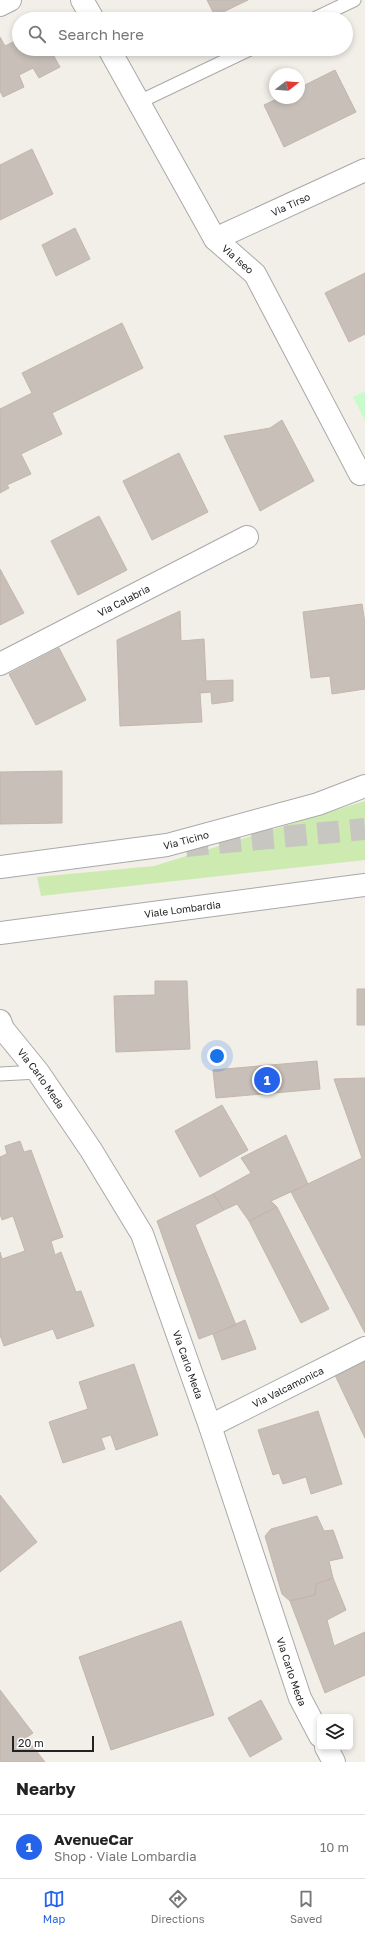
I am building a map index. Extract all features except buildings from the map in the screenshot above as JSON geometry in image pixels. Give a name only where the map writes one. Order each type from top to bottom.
[{"type":"street","points":[[0,5],[10,0]]},
{"type":"street","points":[[82,0],[89,12]]},
{"type":"street","name":"Via Iseo","points":[[113,56],[216,239],[255,274],[360,474]]},
{"type":"street","name":"Via Tirso","points":[[216,239],[365,170]]},
{"type":"street","name":"Via Calabria","points":[[0,664],[247,537]]},
{"type":"street","name":"Via Ticino","points":[[0,867],[167,845],[318,804],[365,786]]},
{"type":"street","name":"Viale Lombardia","points":[[0,933],[365,885]]},
{"type":"street","name":"Via Carlo Meda","points":[[0,1021],[3,1029],[38,1072],[91,1150],[142,1234],[210,1426],[300,1698],[317,1730]]},
{"type":"street","name":"Via Valcamonica","points":[[210,1426],[365,1348]]},
{"type":"street","points":[[328,1750],[334,1762]]},
{"type":"lane","points":[[329,12],[354,0]]},
{"type":"lane","points":[[139,102],[235,56]]},
{"type":"lane","points":[[0,1074],[38,1072]]},
{"type":"green space","points":[[365,391],[365,421],[353,397]]},
{"type":"green space","points":[[365,801],[365,860],[41,896],[37,877],[154,866]]},
{"type":"tunnel","points":[[186,846],[365,829]]},
{"type":"place","name":"AvenueCar","points":[[267,1080]]}]
